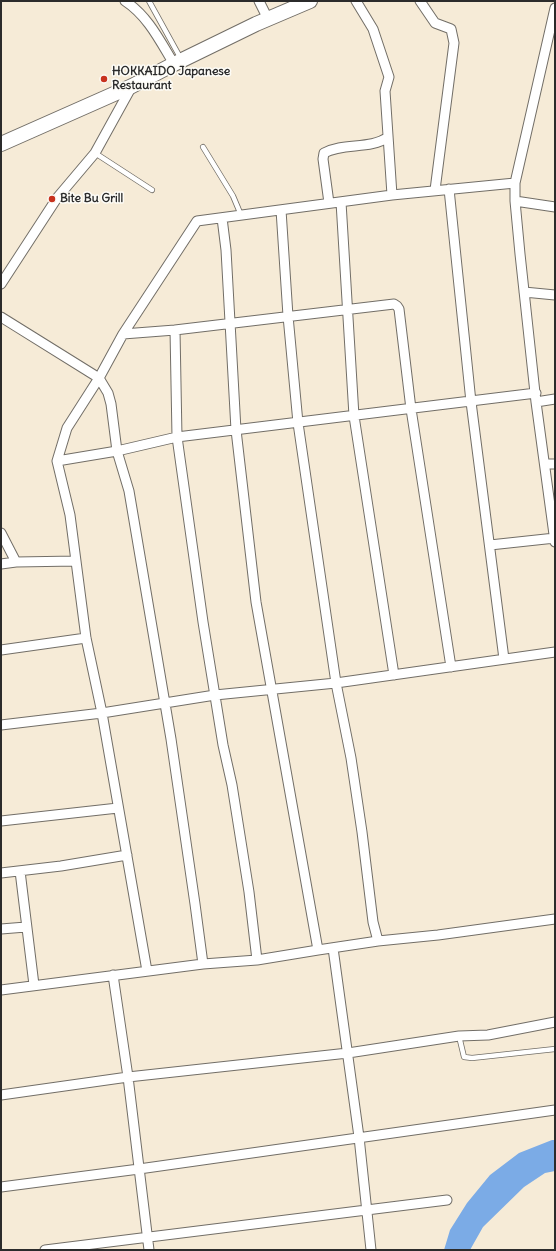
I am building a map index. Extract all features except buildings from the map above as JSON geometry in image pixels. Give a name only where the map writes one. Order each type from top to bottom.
[{"type":"main road","points":[[1,144],[132,86],[268,19],[310,1]]},
{"type":"street","points":[[125,1],[136,8],[178,63]]},
{"type":"street","points":[[259,1],[268,19]]},
{"type":"street","points":[[356,1],[373,29],[388,77],[385,91],[392,195]]},
{"type":"street","points":[[420,1],[435,23],[451,29],[454,43],[435,190]]},
{"type":"street","points":[[555,8],[515,183],[515,201],[524,292],[555,542]]},
{"type":"street","points":[[1,284],[57,198],[95,153],[132,86]]},
{"type":"street","points":[[329,204],[323,159],[324,154],[332,149],[378,143],[388,137]]},
{"type":"street","points":[[147,971],[102,713],[86,638],[70,515],[57,461],[67,428],[99,378],[123,334],[197,221],[392,195],[515,183]]},
{"type":"street","points":[[449,189],[471,402],[504,659]]},
{"type":"street","points":[[515,201],[555,207]]},
{"type":"street","points":[[341,202],[354,416],[394,675]]},
{"type":"street","points":[[281,210],[288,316],[298,423],[336,683],[351,758],[373,922],[378,941]]},
{"type":"street","points":[[222,218],[226,250],[231,324],[236,430],[256,602],[318,950]]},
{"type":"street","points":[[524,292],[555,295]]},
{"type":"street","points":[[123,334],[231,324],[394,304],[397,306],[399,309],[410,409],[451,666]]},
{"type":"street","points":[[1,317],[99,378],[108,393],[111,404],[117,451],[129,491],[165,704],[196,904],[203,964]]},
{"type":"street","points":[[175,330],[177,437],[203,622],[223,745],[233,792],[258,960]]},
{"type":"street","points":[[57,461],[117,451],[177,437],[471,402],[536,397],[555,399]]},
{"type":"street","points":[[545,464],[555,464]]},
{"type":"street","points":[[1,533],[16,562]]},
{"type":"street","points":[[490,545],[555,538]]},
{"type":"street","points":[[1,564],[16,562],[76,561]]},
{"type":"street","points":[[1,650],[86,638]]},
{"type":"street","points":[[1,725],[102,713],[215,695],[336,683],[555,652]]},
{"type":"street","points":[[1,821],[118,808]]},
{"type":"street","points":[[1,873],[61,866],[127,855]]},
{"type":"street","points":[[20,870],[34,985]]},
{"type":"street","points":[[1,990],[203,964],[258,960],[378,941],[438,935],[555,919]]},
{"type":"street","points":[[1,929],[26,927]]},
{"type":"street","points":[[333,948],[359,1137],[371,1250]]},
{"type":"street","points":[[113,975],[128,1077],[149,1250]]},
{"type":"street","points":[[1,1095],[128,1077],[348,1053],[459,1036],[488,1035],[555,1022]]},
{"type":"street","points":[[1,1187],[555,1110]]},
{"type":"street","points":[[44,1250],[447,1200]]},
{"type":"lane","points":[[149,1],[178,63]]},
{"type":"lane","points":[[203,147],[233,196],[241,215]]},
{"type":"lane","points":[[95,153],[152,190]]},
{"type":"lane","points":[[459,1036],[464,1057],[472,1058],[555,1049]]},
{"type":"water","points":[[555,1140],[555,1171],[545,1173],[524,1187],[483,1227],[470,1250],[444,1250],[450,1230],[467,1203],[490,1175],[519,1153]]},
{"type":"place","name":"HOKKAIDO Japanese Restaurant","points":[[104,79]]},
{"type":"place","name":"Bite Bu Grill","points":[[52,199]]}]
